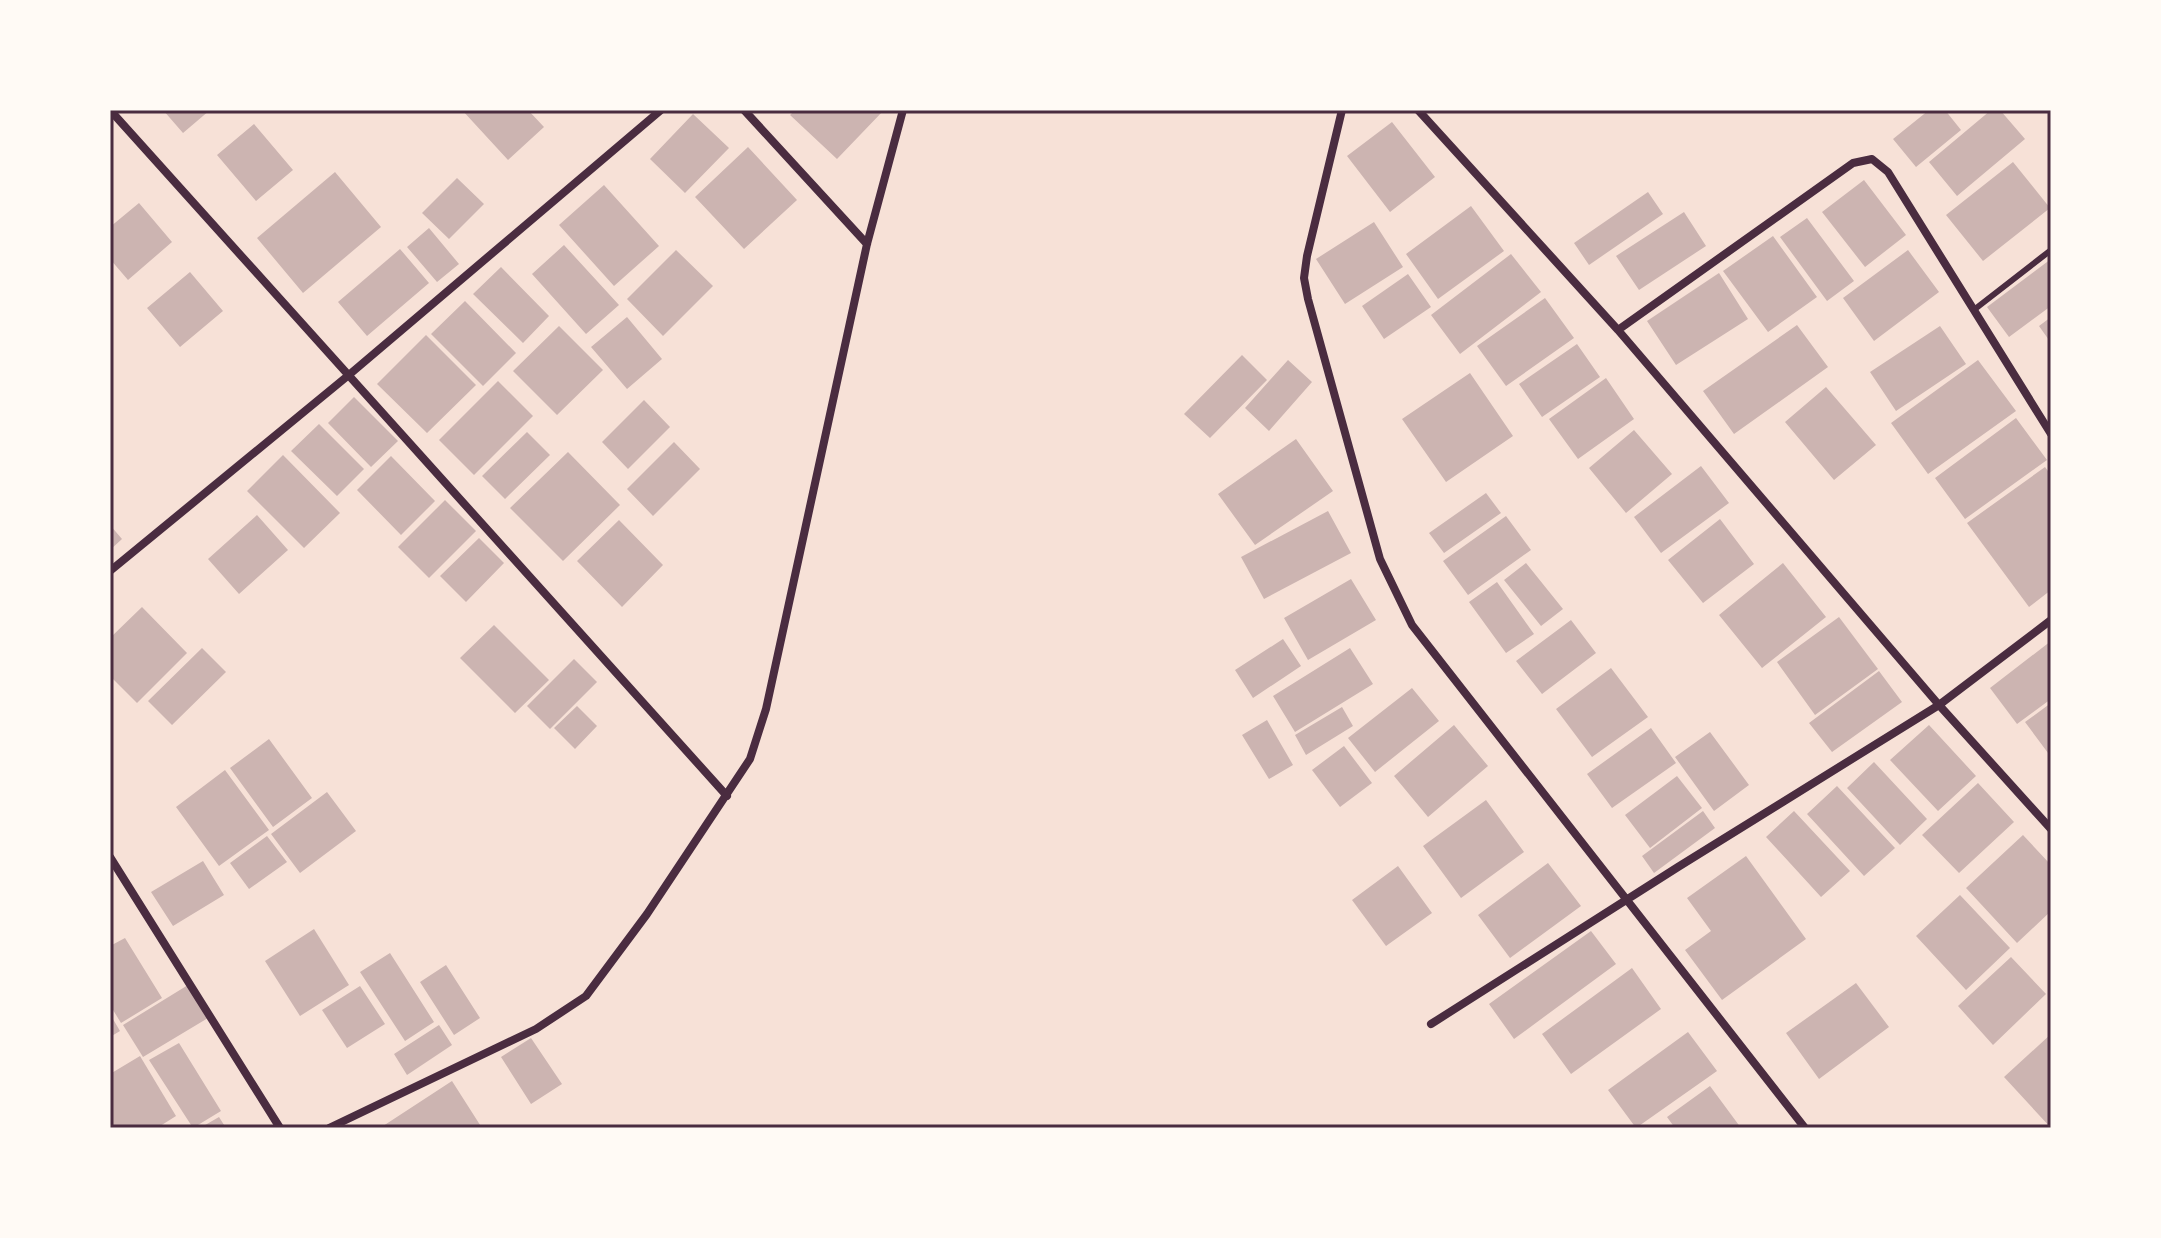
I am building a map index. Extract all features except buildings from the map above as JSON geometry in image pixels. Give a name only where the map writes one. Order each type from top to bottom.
[{"type":"street","points":[[110,110],[727,796]]},
{"type":"street","points":[[110,571],[350,374],[661,110]]},
{"type":"street","points":[[744,110],[867,244]]},
{"type":"street","points":[[329,1128],[536,1029],[586,996],[647,914],[750,759],[766,709],[867,244],[903,110]]},
{"type":"street","points":[[1342,110],[1304,278],[1380,559],[1412,625],[1805,1128]]},
{"type":"street","points":[[1418,110],[1618,330],[1939,705],[2051,829]]},
{"type":"street","points":[[1618,330],[1853,163],[1872,159],[1888,172],[2051,434]]},
{"type":"street","points":[[1431,1024],[1939,705],[2051,620]]},
{"type":"street","points":[[110,857],[280,1128]]},
{"type":"lane","points":[[1975,309],[2051,250]]}]
